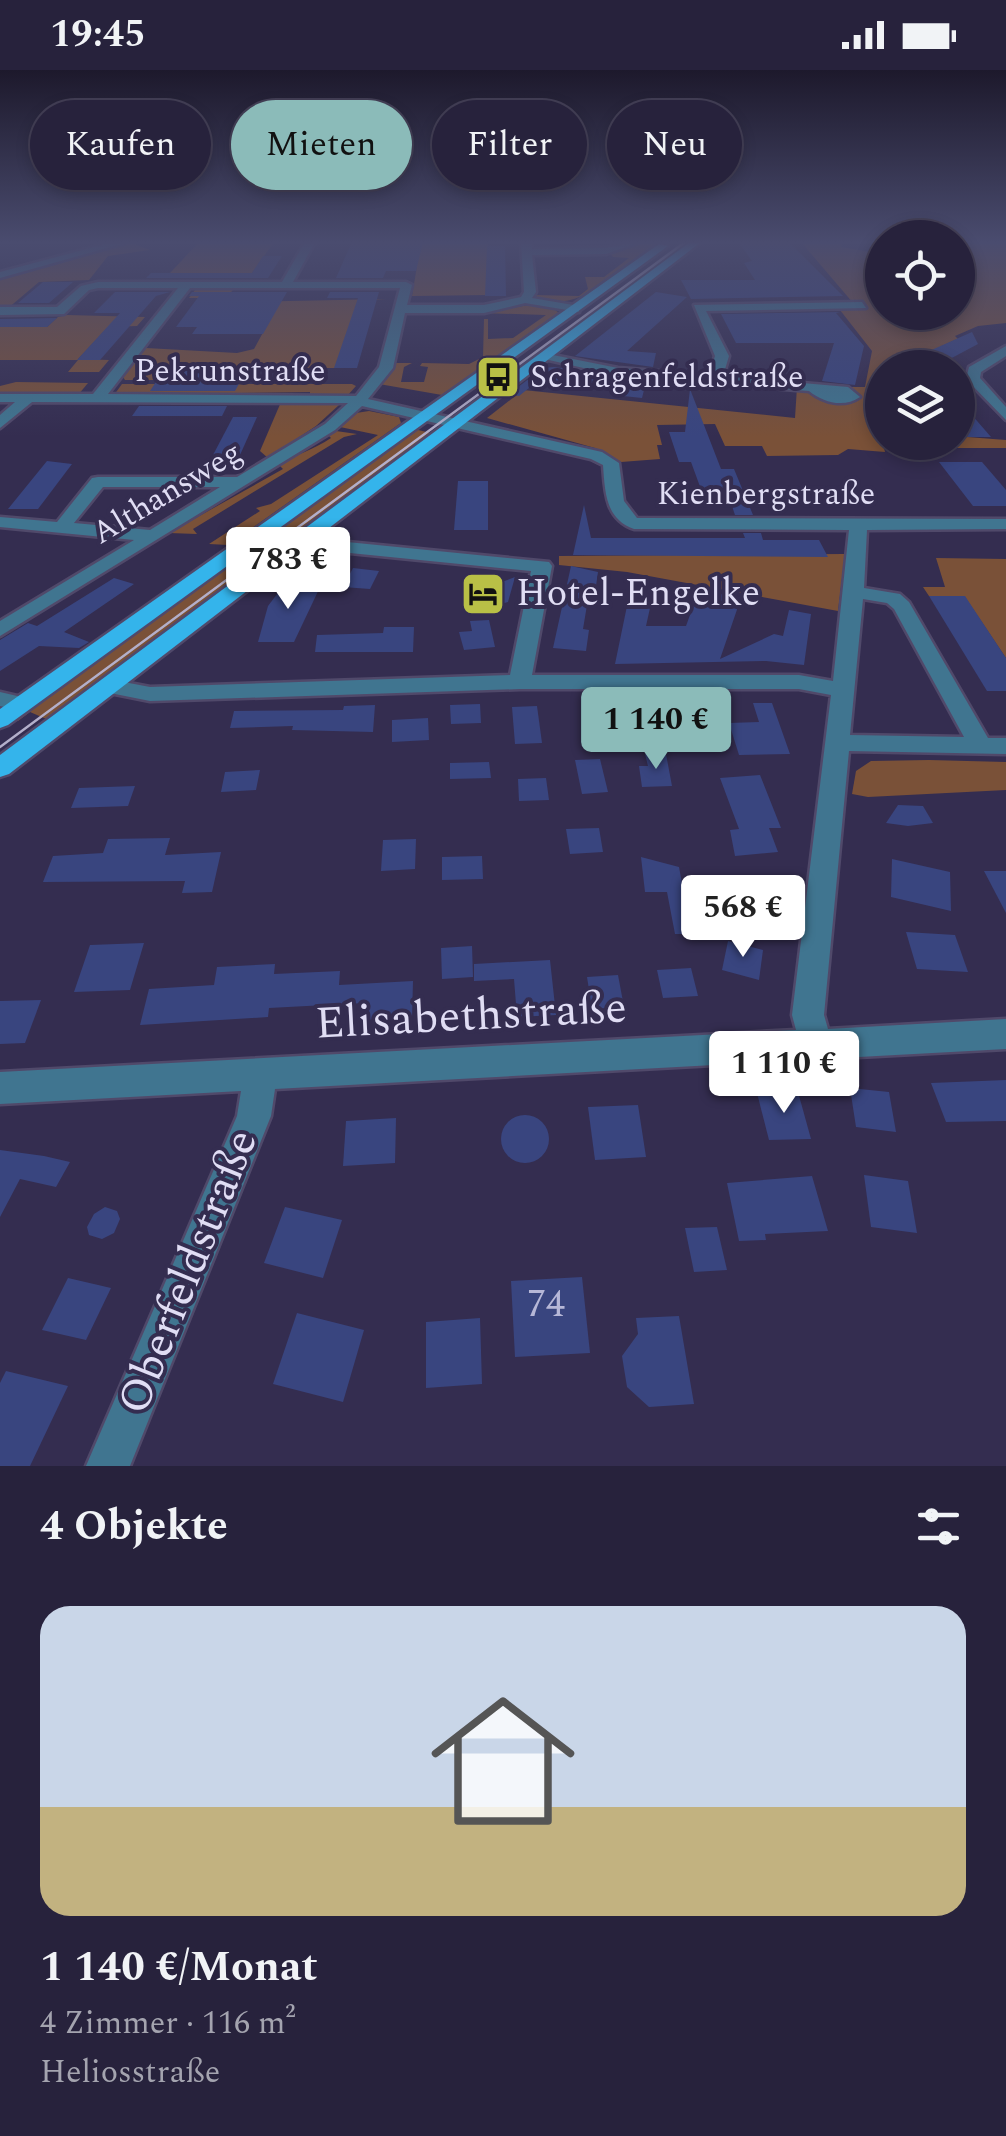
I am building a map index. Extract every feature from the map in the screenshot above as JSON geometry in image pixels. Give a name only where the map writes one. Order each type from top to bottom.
[{"type":"main road","points":[[0,720],[11,701],[578,307]]},
{"type":"main road","points":[[0,768],[610,307]]},
{"type":"street","points":[[0,312],[60,311],[64,307]]},
{"type":"street","points":[[97,398],[169,307]]},
{"type":"street","points":[[400,309],[492,307]]},
{"type":"street","points":[[565,307],[575,309]]},
{"type":"street","points":[[715,379],[722,356],[698,308],[768,307]]},
{"type":"street","name":"Althansweg","points":[[0,630],[330,427],[359,401],[386,368],[400,309]]},
{"type":"street","points":[[1006,350],[974,370],[974,379],[1006,416]]},
{"type":"street","points":[[544,357],[622,372],[813,387]]},
{"type":"street","name":"Pekrunstraße","points":[[0,398],[359,401],[458,422]]},
{"type":"street","points":[[0,423],[28,398]]},
{"type":"street","name":"Kienbergstraße","points":[[458,422],[611,463],[620,516],[627,522],[1006,524]]},
{"type":"street","points":[[62,527],[98,482],[242,482]]},
{"type":"street","points":[[0,522],[154,536]]},
{"type":"street","points":[[818,1045],[808,1015],[839,743],[858,524]]},
{"type":"street","points":[[297,543],[542,566],[520,682]]},
{"type":"street","points":[[853,592],[893,598],[902,606],[994,746]]},
{"type":"street","points":[[108,686],[150,694],[520,682],[799,682],[844,690]]},
{"type":"street","points":[[839,743],[994,746]]},
{"type":"street","name":"Elisabethstraße","points":[[0,1088],[1006,1034]]},
{"type":"street","name":"Oberfeldstraße","points":[[108,1466],[254,1116],[260,1075]]},
{"type":"shaded area","points":[[232,307],[356,307],[335,368],[163,368],[154,380],[123,377],[146,348],[237,353],[254,349],[266,327]]},
{"type":"shaded area","points":[[551,307],[559,313],[442,395],[379,384],[394,363],[412,363],[404,367],[401,382],[424,382],[428,367],[420,366],[422,363],[469,364],[483,357],[484,319],[488,319],[488,339],[513,338],[546,315],[480,313]]},
{"type":"shaded area","points":[[865,307],[865,330],[969,330],[937,350],[871,350],[840,310]]},
{"type":"shaded area","points":[[975,307],[1006,307],[1006,323],[975,327]]},
{"type":"shaded area","points":[[67,315],[145,317],[137,326],[108,327],[78,359],[109,360],[99,372],[68,372],[78,360],[0,360],[0,327],[47,327]]},
{"type":"shaded area","points":[[16,382],[88,383],[78,395],[0,396],[0,386]]},
{"type":"shaded area","points":[[122,384],[356,386],[347,396],[310,396],[310,392],[114,395]]},
{"type":"shaded area","points":[[797,387],[823,399],[854,400],[856,393],[841,387],[865,387],[865,450],[848,449],[838,455],[767,456],[762,446],[725,446],[715,424],[657,425],[662,445],[657,445],[660,459],[621,462],[595,448],[487,418],[523,390],[795,418]]},
{"type":"shaded area","points":[[281,402],[339,405],[316,426],[268,458],[260,451]]},
{"type":"shaded area","points":[[369,411],[399,417],[401,423],[228,545],[209,544],[260,511],[256,508],[271,504],[378,435],[340,427],[356,413]]},
{"type":"shaded area","points":[[414,429],[435,434],[51,721],[30,712],[18,721],[13,719]]},
{"type":"shaded area","points":[[327,434],[357,434],[344,437],[193,529],[197,534],[169,533],[283,469],[279,465],[331,438]]},
{"type":"shaded area","points":[[975,438],[1006,440],[1006,448],[975,448]]},
{"type":"shaded area","points":[[845,554],[838,611],[627,572],[559,565],[559,556]]},
{"type":"shaded area","points":[[936,558],[1006,559],[1006,658],[965,597],[929,596],[923,587],[945,587]]},
{"type":"shaded area","points":[[871,761],[1006,762],[1006,790],[868,797],[852,794],[856,771]]},
{"type":"building","points":[[100,307],[146,307],[100,360],[77,360],[120,313],[94,313]]},
{"type":"building","points":[[191,307],[278,307],[263,334],[192,334],[197,327],[176,327]]},
{"type":"building","points":[[355,307],[375,307],[357,368],[334,368]]},
{"type":"building","points":[[637,307],[676,307],[627,351],[656,353],[653,367],[575,356]]},
{"type":"building","points":[[840,312],[836,313],[864,346],[855,385],[822,381],[834,343],[736,343],[721,314]]},
{"type":"building","points":[[57,318],[47,327],[0,327],[0,319]]},
{"type":"building","points":[[972,332],[978,344],[967,350],[932,350]]},
{"type":"building","points":[[165,368],[248,368],[235,391],[150,391]]},
{"type":"building","points":[[543,368],[651,382],[650,387],[645,386],[642,398],[623,396],[626,385],[578,382],[567,391],[534,384],[519,396],[509,394]]},
{"type":"building","points":[[690,389],[721,469],[734,469],[753,515],[735,515],[731,503],[706,503],[691,462],[679,462],[669,432],[685,432]]},
{"type":"building","points":[[139,406],[227,406],[222,416],[132,416]]},
{"type":"building","points":[[233,417],[257,417],[240,455],[213,455]]},
{"type":"building","points":[[975,419],[991,437],[975,437]]},
{"type":"building","points":[[47,461],[72,464],[38,509],[8,509]]},
{"type":"building","points":[[939,462],[982,462],[1006,490],[1006,506],[973,506]]},
{"type":"building","points":[[458,481],[488,481],[488,530],[454,530]]},
{"type":"building","points":[[584,505],[591,538],[745,538],[743,533],[761,533],[763,540],[819,540],[828,557],[573,555]]},
{"type":"building","points":[[571,566],[598,572],[595,593],[589,593],[583,629],[589,630],[586,651],[553,648]]},
{"type":"building","points":[[353,568],[379,571],[370,589],[343,587]]},
{"type":"building","points":[[515,577],[508,602],[479,610],[467,596],[472,583],[494,585]]},
{"type":"building","points":[[114,578],[134,584],[64,632],[89,642],[79,648],[39,646],[0,671],[0,640],[28,623],[37,626]]},
{"type":"building","points":[[287,581],[321,585],[294,642],[258,642],[268,606]]},
{"type":"building","points":[[699,590],[741,598],[720,659],[774,634],[783,636],[789,610],[811,614],[804,665],[766,661],[615,664],[627,606],[650,608],[646,626],[686,626]]},
{"type":"building","points":[[929,596],[965,596],[1006,658],[1006,691],[987,691]]},
{"type":"building","points":[[489,620],[495,647],[464,650],[459,632],[472,631],[470,621]]},
{"type":"building","points":[[384,627],[414,627],[413,652],[315,652],[317,635],[383,633]]},
{"type":"building","points":[[685,702],[711,702],[716,723],[690,723]]},
{"type":"building","points":[[753,703],[772,703],[790,754],[739,755],[729,723],[759,722]]},
{"type":"building","points":[[480,704],[481,723],[451,724],[450,705]]},
{"type":"building","points":[[622,704],[651,704],[656,731],[626,731]]},
{"type":"building","points":[[375,705],[373,732],[292,730],[293,726],[230,728],[234,711],[343,710],[344,706]]},
{"type":"building","points":[[537,706],[542,743],[515,744],[512,707]]},
{"type":"building","points":[[428,718],[429,740],[392,742],[392,720]]},
{"type":"building","points":[[645,754],[666,754],[672,786],[642,787],[639,766],[648,766]]},
{"type":"building","points":[[600,759],[608,792],[582,794],[575,760]]},
{"type":"building","points":[[489,762],[491,778],[450,779],[450,763]]},
{"type":"building","points":[[260,770],[256,790],[221,792],[225,772]]},
{"type":"building","points":[[760,775],[781,828],[769,828],[778,852],[735,856],[730,830],[739,829],[720,778]]},
{"type":"building","points":[[546,778],[549,800],[519,801],[518,779]]},
{"type":"building","points":[[135,786],[128,806],[71,808],[79,788]]},
{"type":"building","points":[[898,805],[923,806],[933,823],[886,823]]},
{"type":"building","points":[[599,828],[603,852],[570,854],[566,829]]},
{"type":"building","points":[[170,838],[165,855],[221,852],[212,892],[182,893],[185,881],[43,882],[53,856],[103,853],[108,839]]},
{"type":"building","points":[[416,839],[415,869],[381,871],[383,840]]},
{"type":"building","points":[[482,856],[483,879],[442,880],[442,857]]},
{"type":"building","points":[[641,857],[679,867],[688,916],[709,916],[713,934],[675,934],[667,892],[645,892]]},
{"type":"building","points":[[892,859],[950,872],[951,911],[891,897]]},
{"type":"building","points":[[984,871],[1006,871],[1006,913]]},
{"type":"building","points":[[741,882],[772,889],[768,914],[736,906]]},
{"type":"building","points":[[906,932],[955,935],[968,972],[917,969]]},
{"type":"building","points":[[728,941],[763,950],[759,980],[722,970]]},
{"type":"building","points":[[144,943],[130,990],[74,992],[90,945]]},
{"type":"building","points":[[472,946],[473,977],[442,979],[441,948]]},
{"type":"building","points":[[550,960],[556,1015],[517,1017],[514,979],[474,981],[474,964]]},
{"type":"building","points":[[275,964],[274,974],[340,971],[339,985],[413,981],[412,1018],[363,1020],[364,1003],[269,1008],[268,1017],[140,1025],[149,989],[214,985],[217,967]]},
{"type":"building","points":[[691,968],[698,996],[663,998],[657,970]]},
{"type":"building","points":[[618,975],[624,1007],[592,1009],[587,977]]},
{"type":"building","points":[[41,1000],[25,1043],[0,1044],[0,1001]]},
{"type":"building","points":[[1006,1080],[1006,1121],[946,1122],[931,1083]]},
{"type":"building","points":[[850,1088],[889,1092],[896,1132],[856,1127]]},
{"type":"building","points":[[798,1092],[811,1139],[769,1140],[757,1093]]},
{"type":"building","points":[[638,1105],[646,1157],[595,1160],[588,1107]]},
{"type":"building","points":[[525,1115],[542,1122],[549,1139],[542,1156],[525,1163],[508,1156],[501,1139],[508,1122]]},
{"type":"building","points":[[396,1118],[395,1163],[343,1166],[346,1121]]},
{"type":"building","points":[[0,1150],[70,1162],[56,1187],[20,1179],[0,1217]]},
{"type":"building","points":[[864,1175],[908,1181],[917,1233],[871,1227]]},
{"type":"building","points":[[812,1176],[828,1231],[765,1234],[766,1240],[739,1241],[727,1183]]},
{"type":"building","points":[[105,1207],[117,1211],[120,1219],[114,1233],[102,1239],[89,1235],[87,1227],[94,1214]]},
{"type":"building","points":[[285,1207],[342,1220],[323,1278],[264,1263]]},
{"type":"building","points":[[717,1227],[727,1270],[694,1272],[685,1228]]},
{"type":"building","points":[[582,1277],[590,1353],[515,1357],[511,1281]]},
{"type":"building","points":[[68,1278],[111,1288],[86,1340],[42,1330]]},
{"type":"building","points":[[297,1313],[364,1330],[343,1402],[273,1384]]},
{"type":"building","points":[[679,1316],[694,1404],[649,1407],[627,1387],[622,1356],[638,1334],[636,1318]]},
{"type":"building","points":[[480,1318],[482,1384],[426,1388],[426,1322]]},
{"type":"building","points":[[6,1371],[68,1386],[30,1466],[0,1466],[0,1383]]},
{"type":"tram line","points":[[0,747],[597,307]]},
{"type":"place","name":"Schragenfeldstraße","points":[[498,377]]},
{"type":"place","name":"Hotel-Engelke","points":[[483,594]]}]
